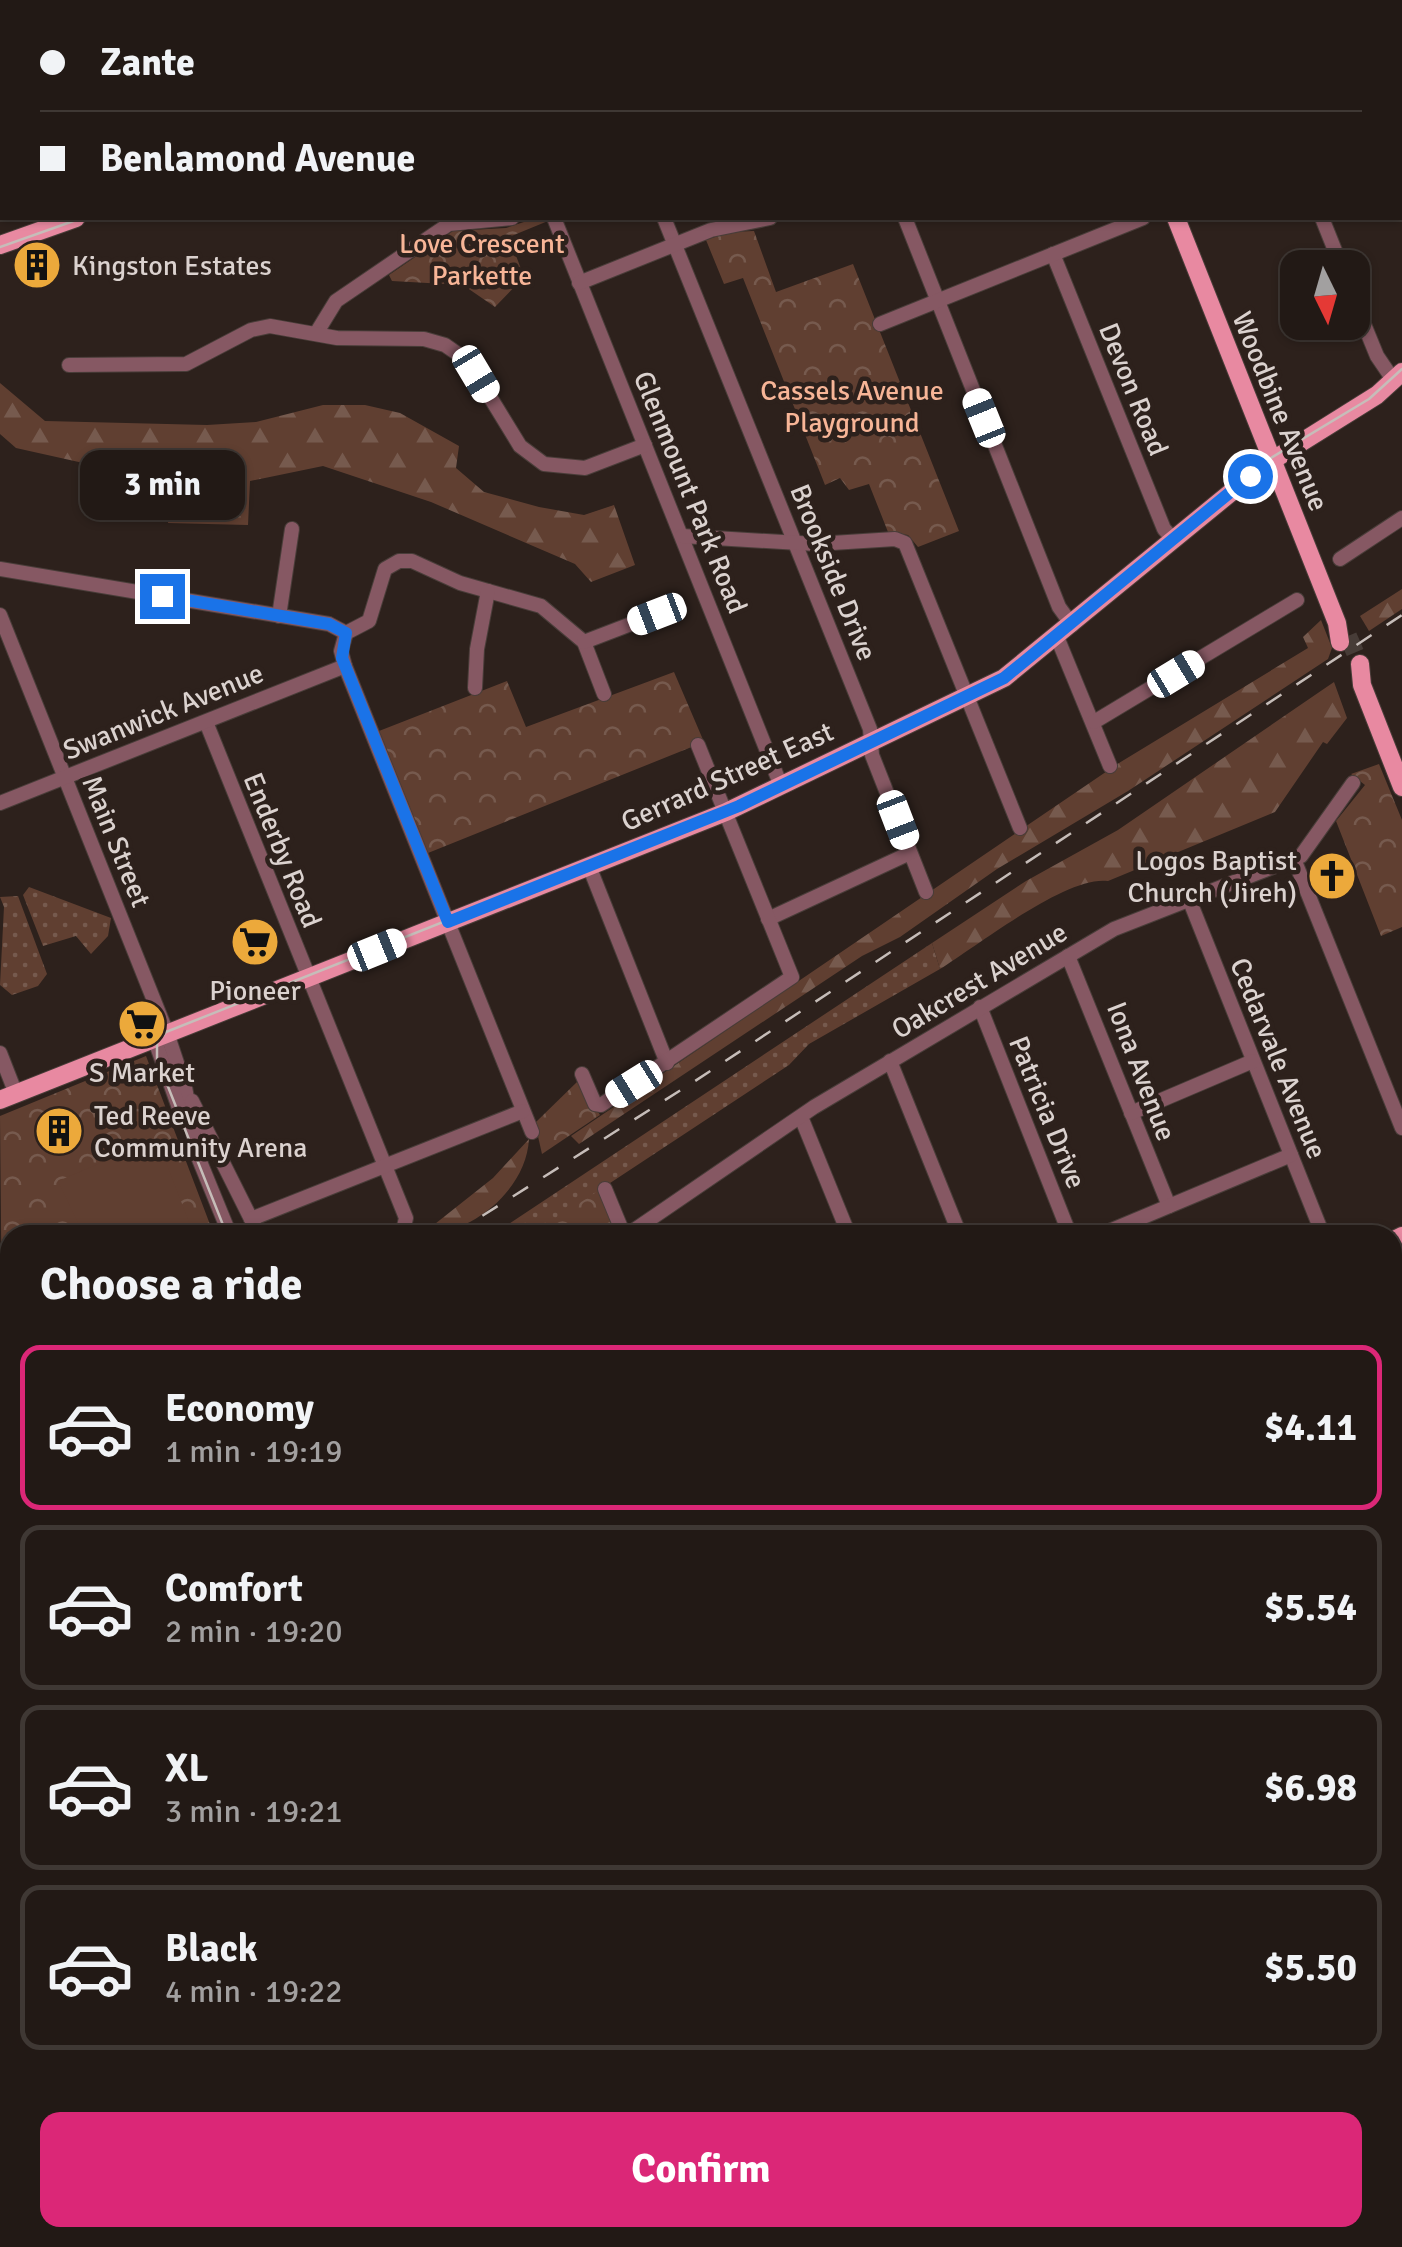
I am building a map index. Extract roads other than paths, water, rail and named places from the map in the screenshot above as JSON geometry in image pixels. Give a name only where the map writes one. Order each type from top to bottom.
[{"type":"main road","points":[[0,245],[65,220]]},
{"type":"main road","name":"Woodbine Avenue","points":[[1177,220],[1342,634]]},
{"type":"main road","name":"Gerrard Street East","points":[[8,1097],[726,812],[1013,673],[1271,460],[1398,376]]},
{"type":"main road","points":[[1358,673],[1402,787]]},
{"type":"street","points":[[317,332],[336,302],[449,224],[491,220]]},
{"type":"street","name":"Glenmount Park Road","points":[[555,220],[781,786]]},
{"type":"street","name":"Brookside Drive","points":[[665,220],[870,729],[871,742],[926,892]]},
{"type":"street","points":[[579,284],[724,226],[758,220]]},
{"type":"street","points":[[906,220],[1059,608],[1110,766]]},
{"type":"street","points":[[880,324],[1138,220]]},
{"type":"street","points":[[1323,220],[1335,250]]},
{"type":"street","name":"Devon Road","points":[[1052,254],[1164,527],[1174,540]]},
{"type":"street","points":[[69,365],[177,365],[205,358],[260,327],[286,326],[352,339],[424,339],[445,345],[468,361],[520,446],[544,464],[585,468],[645,446]]},
{"type":"street","points":[[1370,340],[1376,356],[1398,376]]},
{"type":"street","points":[[1340,558],[1402,518]]},
{"type":"street","points":[[278,616],[292,529]]},
{"type":"street","points":[[682,536],[795,542],[895,539],[905,543],[1020,828]]},
{"type":"street","points":[[532,1132],[341,651],[346,633],[370,621],[382,574],[399,561],[416,563],[445,578],[541,606],[584,642],[604,694]]},
{"type":"street","points":[[0,569],[329,624],[346,633]]},
{"type":"street","points":[[475,688],[476,649],[488,591]]},
{"type":"street","points":[[1094,722],[1298,600]]},
{"type":"street","points":[[584,642],[657,614]]},
{"type":"street","name":"Main Street","points":[[0,615],[65,777],[160,1036],[197,1154],[226,1225]]},
{"type":"street","name":"Swanwick Avenue","points":[[0,803],[345,666]]},
{"type":"street","name":"Enderby Road","points":[[206,722],[406,1218],[404,1225]]},
{"type":"street","points":[[582,1074],[594,1104],[601,1105],[792,977],[698,745]]},
{"type":"street","name":"Oakcrest Avenue","points":[[641,1225],[801,1116],[1114,929],[1294,859],[1311,843],[1354,783]]},
{"type":"street","points":[[768,919],[910,852]]},
{"type":"street","points":[[1294,859],[1402,1128]]},
{"type":"street","points":[[589,866],[667,1064]]},
{"type":"street","name":"Cedarvale Avenue","points":[[1190,900],[1319,1225]]},
{"type":"street","name":"Iona Avenue","points":[[1068,956],[1169,1206]]},
{"type":"street","name":"Patricia Drive","points":[[980,1007],[1066,1225]]},
{"type":"street","name":"Main Street","points":[[160,1036],[254,1225]]},
{"type":"street","points":[[0,1054],[8,1097]]},
{"type":"street","points":[[890,1061],[956,1225]]},
{"type":"street","points":[[1131,1113],[1253,1061]]},
{"type":"street","name":"Main Street","points":[[185,1087],[197,1154]]},
{"type":"street","points":[[251,1219],[523,1111]]},
{"type":"street","points":[[801,1116],[845,1225]]},
{"type":"street","points":[[1124,1225],[1291,1155]]},
{"type":"street","points":[[605,1189],[621,1225]]},
{"type":"tunnel","points":[[1348,636],[1360,664]]},
{"type":"tram line","points":[[0,247],[76,220]]},
{"type":"tram line","points":[[223,1225],[157,1059],[157,1043],[166,1032],[725,810],[1001,677],[1261,464],[1369,399],[1402,369]]},
{"type":"railway","points":[[468,1225],[692,1083],[1402,615]]},
{"type":"place","name":"Kingston Estates","points":[[37,265]]},
{"type":"place","name":"Logos Baptist Church (Jireh)","points":[[1332,876]]},
{"type":"place","name":"Pioneer","points":[[255,942]]},
{"type":"place","name":"S Market","points":[[142,1024]]},
{"type":"place","name":"Ted Reeve Community Arena","points":[[59,1131]]},
{"type":"park label","name":"Love Crescent Parkette","points":[[482,259]]},
{"type":"park label","name":"Cassels Avenue Playground","points":[[852,406]]}]
